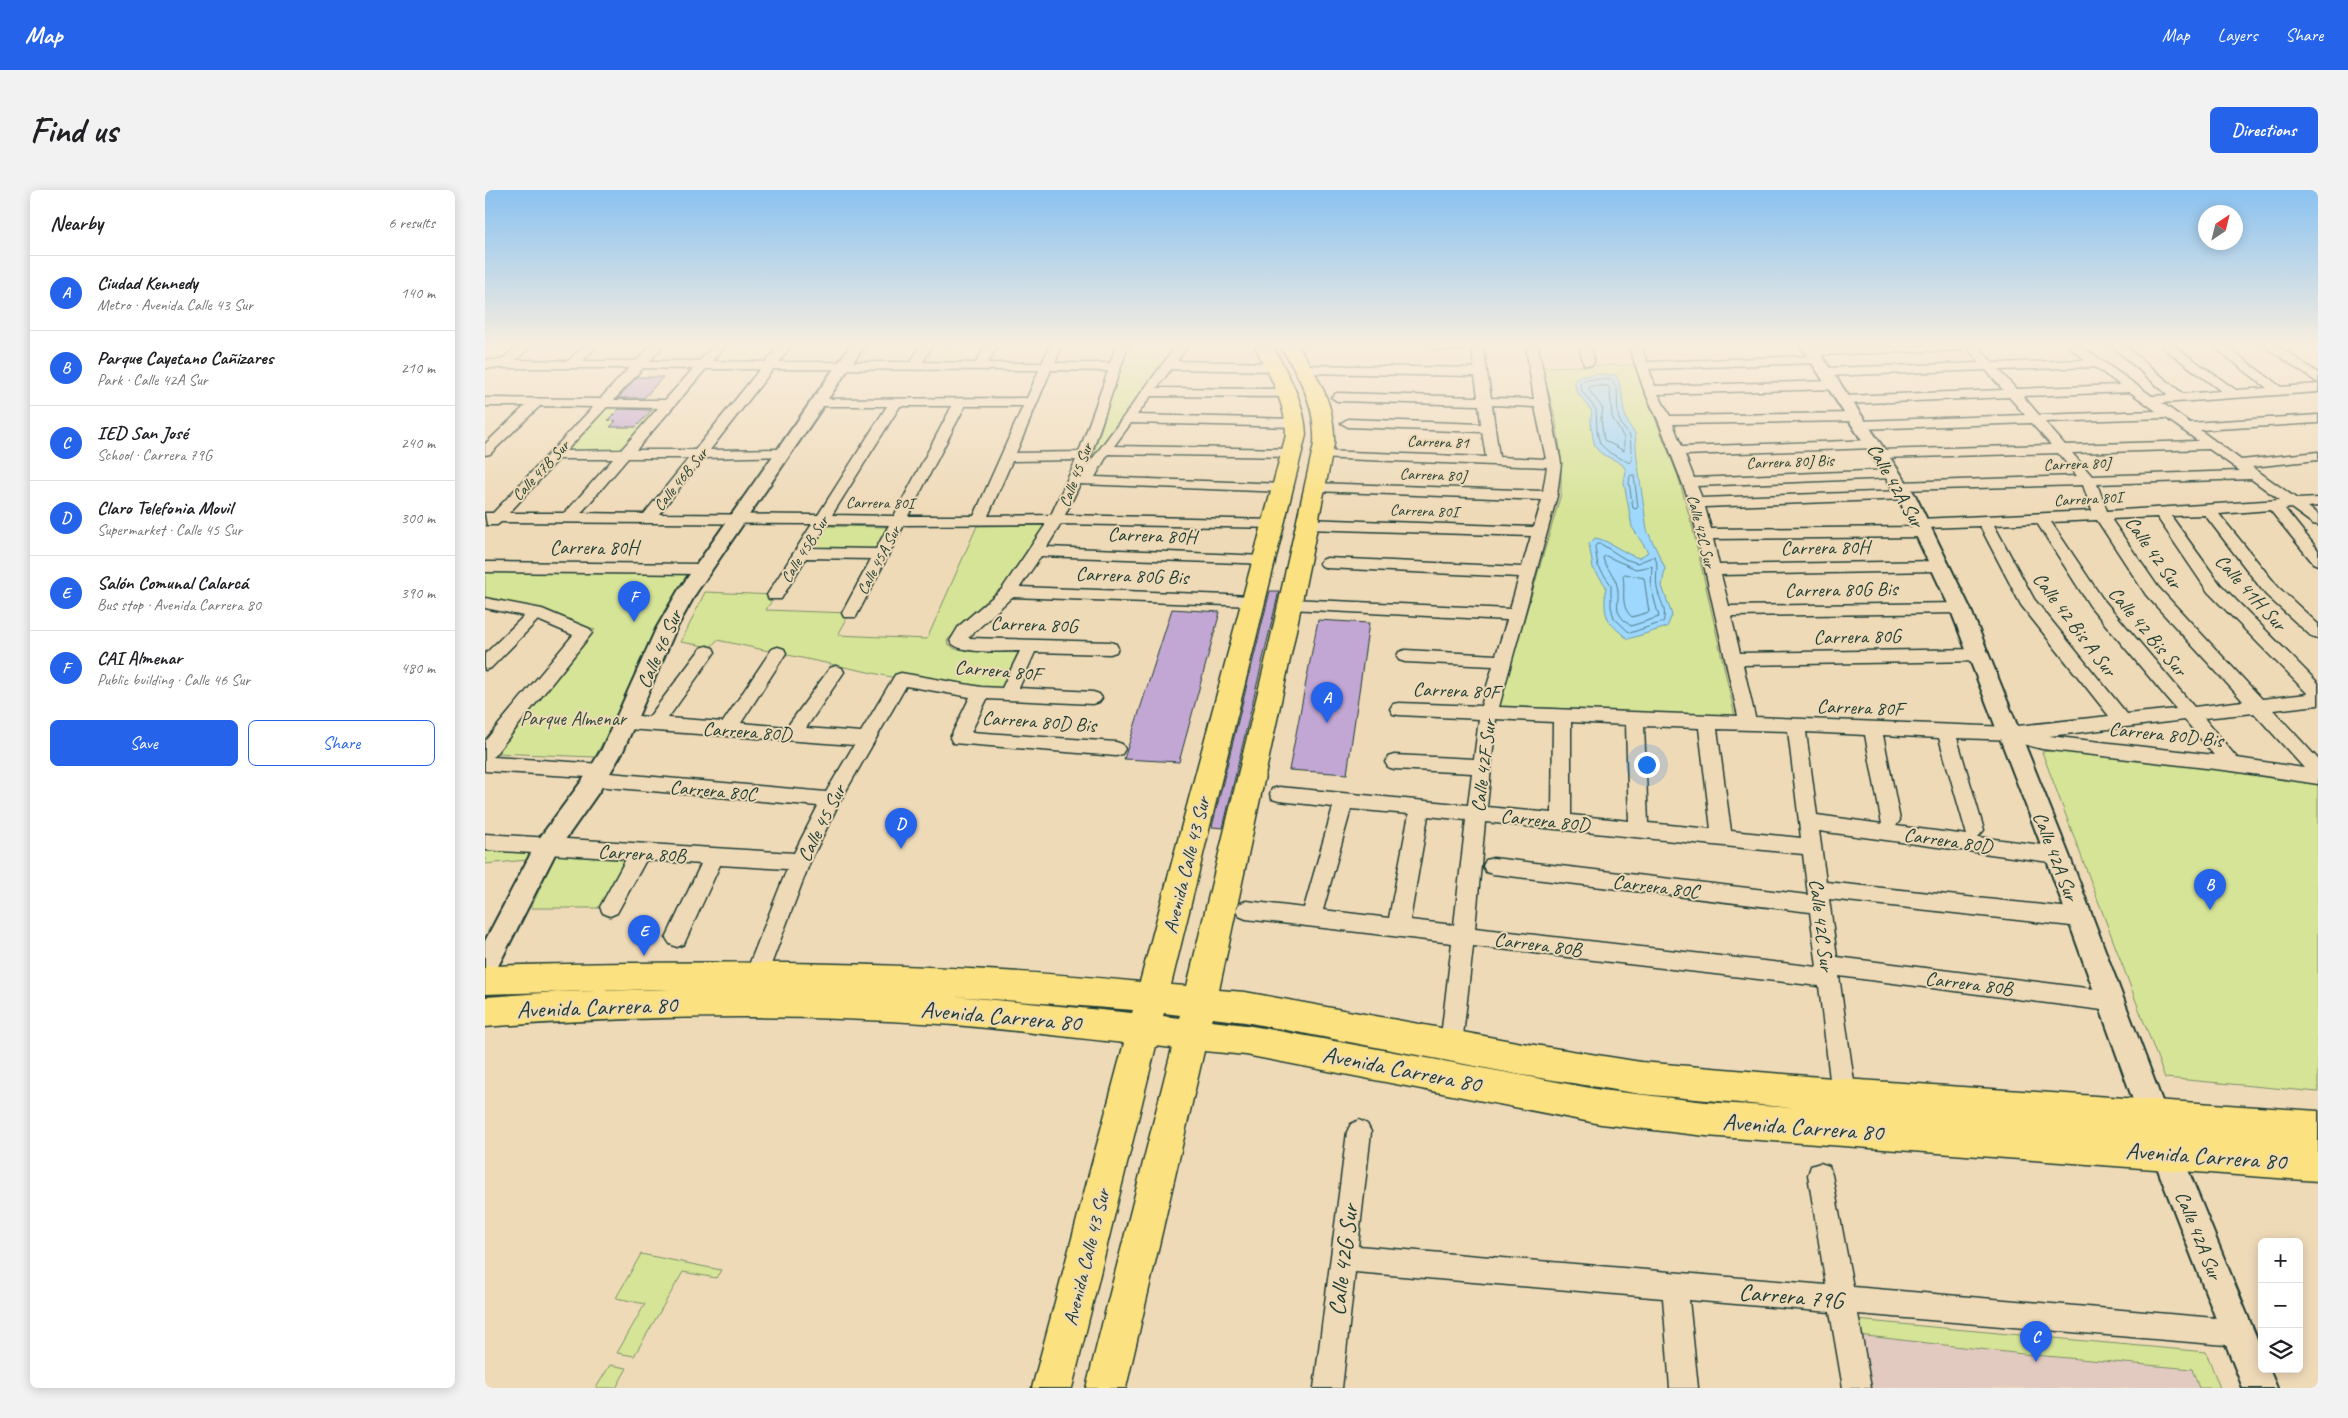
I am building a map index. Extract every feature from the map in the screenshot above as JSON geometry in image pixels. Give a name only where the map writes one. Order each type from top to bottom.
[{"type":"main road","name":"Avenida Calle 43 Sur","points":[[1052,1388],[1284,488],[1297,422],[1289,402]]},
{"type":"main road","points":[[1106,1388],[1195,1018],[1289,604],[1321,455],[1325,422],[1319,402]]},
{"type":"main road","name":"Avenida Carrera 80","points":[[485,980],[660,975],[756,975],[877,977],[983,983],[1148,1013],[1195,1018],[1278,1012],[1592,1071],[1641,1078],[1845,1096],[2318,1128]]},
{"type":"main road","name":"Avenida Carrera 80","points":[[485,1012],[631,1004],[774,1003],[939,1009],[1148,1013]]},
{"type":"main road","name":"Avenida Carrera 80","points":[[1195,1018],[1282,1045],[1601,1107],[1793,1127],[2318,1164]]},
{"type":"street","points":[[485,402],[669,404]]},
{"type":"street","name":"Calle 46B Sur","points":[[649,517],[741,402]]},
{"type":"street","points":[[818,402],[1031,402],[979,521]]},
{"type":"street","name":"Calle 46 Sur","points":[[485,966],[546,847],[598,775],[627,722],[666,629],[687,591],[818,402]]},
{"type":"street","name":"Calle 45B Sur","points":[[775,595],[895,402]]},
{"type":"street","name":"Calle 45A Sur","points":[[851,613],[961,402]]},
{"type":"street","name":"Calle 45 Sur","points":[[958,641],[966,629],[997,605],[1008,592],[1058,519],[1080,480],[1083,456],[1102,402]]},
{"type":"street","points":[[1080,480],[1141,402]]},
{"type":"street","points":[[1485,402],[1493,460]]},
{"type":"street","points":[[1510,402],[1541,403]]},
{"type":"street","name":"Calle 42C Sur","points":[[1656,402],[1678,451],[1697,503],[1748,724]]},
{"type":"street","name":"Calle 42A Sur","points":[[1846,402],[1899,485],[1960,608],[1980,655],[2057,855],[2153,1117],[2260,1388]]},
{"type":"street","name":"Calle 42 Sur","points":[[2021,402],[2088,480],[2101,515],[2152,591],[2318,771]]},
{"type":"street","points":[[2152,402],[2318,521]]},
{"type":"street","points":[[485,451],[536,403]]},
{"type":"street","name":"Calle 47B Sur","points":[[485,529],[491,517],[603,403]]},
{"type":"street","name":"Calle 42F Sur","points":[[1451,1045],[1488,713],[1551,496],[1554,463],[1541,403]]},
{"type":"street","points":[[570,517],[669,404]]},
{"type":"street","points":[[1665,420],[1858,421],[2035,419],[2169,414]]},
{"type":"street","points":[[1127,419],[1297,422]]},
{"type":"street","points":[[2188,427],[2318,419]]},
{"type":"street","points":[[1348,423],[1488,428]]},
{"type":"street","points":[[1678,451],[2061,449],[2212,445]]},
{"type":"street","points":[[1104,450],[1292,453]]},
{"type":"street","points":[[554,455],[783,453]]},
{"type":"street","name":"Carrera 81","points":[[1321,455],[1554,463]]},
{"type":"street","points":[[1007,457],[1083,456]]},
{"type":"street","points":[[2238,464],[2318,456]]},
{"type":"street","name":"Carrera 80J","points":[[1697,503],[1899,485],[2254,475]]},
{"type":"street","points":[[1080,480],[1284,488]]},
{"type":"street","name":"Carrera 80J Bis","points":[[1689,482],[1899,485]]},
{"type":"street","name":"Carrera 80J","points":[[1314,487],[1551,496]]},
{"type":"street","name":"Carrera 80I","points":[[1704,534],[1921,528],[1985,521],[2209,510],[2318,502]]},
{"type":"street","points":[[2274,505],[2318,560]]},
{"type":"street","points":[[2209,510],[2272,591],[2318,633]]},
{"type":"street","name":"Calle 41H Sur","points":[[2160,511],[2214,588],[2318,694]]},
{"type":"street","name":"Carrera 80I","points":[[491,517],[979,521],[1058,519],[1274,525]]},
{"type":"street","name":"Calle 42 Bis Sur","points":[[2041,518],[2095,602],[2232,764]]},
{"type":"street","name":"Calle 42 Bis A Sur","points":[[1985,521],[2027,601],[2123,722]]},
{"type":"street","name":"Carrera 80I","points":[[1306,524],[1540,532]]},
{"type":"street","name":"Carrera 80H","points":[[1037,552],[1265,561]]},
{"type":"street","points":[[801,553],[881,554]]},
{"type":"street","points":[[1327,564],[1529,572]]},
{"type":"street","name":"Carrera 80H","points":[[1713,570],[1938,566]]},
{"type":"street","name":"Carrera 80H","points":[[485,567],[703,569]]},
{"type":"street","name":"Carrera 80G Bis","points":[[1008,592],[1255,601]]},
{"type":"street","points":[[485,604],[536,613],[584,633],[485,754]]},
{"type":"street","points":[[1289,604],[1517,614]]},
{"type":"street","name":"Carrera 80G Bis","points":[[1722,611],[1960,608]]},
{"type":"street","points":[[486,662],[536,613]]},
{"type":"street","name":"Carrera 80G","points":[[958,641],[965,644],[1110,648]]},
{"type":"street","points":[[654,724],[707,652]]},
{"type":"street","points":[[728,729],[778,653]]},
{"type":"street","points":[[1008,694],[1027,653]]},
{"type":"street","name":"Carrera 80G","points":[[1734,659],[1980,655]]},
{"type":"street","points":[[1405,656],[1503,661]]},
{"type":"street","points":[[792,734],[836,672]]},
{"type":"street","name":"Calle 45 Sur","points":[[756,975],[800,862],[831,800],[901,678]]},
{"type":"street","name":"Carrera 80F","points":[[901,678],[981,693],[1093,698]]},
{"type":"street","name":"Carrera 80D Bis","points":[[981,693],[959,738],[1116,749]]},
{"type":"street","name":"Carrera 80F","points":[[1399,709],[2009,734],[2318,699]]},
{"type":"street","points":[[1561,822],[1562,716]]},
{"type":"street","points":[[1635,719],[1639,830]]},
{"type":"street","name":"Carrera 80D","points":[[627,722],[866,739]]},
{"type":"street","points":[[1707,722],[1722,838]]},
{"type":"street","name":"Calle 42C Sur","points":[[1796,725],[1845,1096]]},
{"type":"street","points":[[1873,729],[1890,820]]},
{"type":"street","points":[[1946,732],[1974,830]]},
{"type":"street","name":"Carrera 80D Bis","points":[[2009,734],[2042,742],[2232,764],[2318,777]]},
{"type":"street","points":[[1394,762],[1482,766]]},
{"type":"street","name":"Carrera 80C","points":[[485,764],[831,800]]},
{"type":"street","name":"Carrera 80D","points":[[1279,794],[1812,847]]},
{"type":"street","points":[[1311,918],[1344,800]]},
{"type":"street","points":[[1398,927],[1420,808]]},
{"type":"street","name":"Carrera 80D","points":[[1809,822],[2057,855]]},
{"type":"street","name":"Carrera 80B","points":[[485,842],[800,862]]},
{"type":"street","points":[[611,907],[640,852]]},
{"type":"street","points":[[677,938],[714,857]]},
{"type":"street","name":"Carrera 80C","points":[[1493,866],[1819,897],[2080,918]]},
{"type":"street","name":"Carrera 80B","points":[[1246,910],[1463,935],[2110,1000]]},
{"type":"street","name":"Calle 42G Sur","points":[[1328,1388],[1359,1132]]},
{"type":"street","points":[[1820,1175],[1857,1388]]},
{"type":"street","name":"Carrera 79G","points":[[1344,1258],[2238,1333]]},
{"type":"street","points":[[1675,1286],[1684,1388]]},
{"type":"shaded area","points":[[1858,1335],[2206,1352],[2220,1388],[1868,1388]]},
{"type":"green space","points":[[1110,402],[1142,402],[1085,481]]},
{"type":"green space","points":[[1551,402],[1649,402],[1678,476],[1692,525],[1735,716],[1499,706],[1561,494],[1561,457]]},
{"type":"green space","points":[[604,406],[662,406],[623,453],[561,453]]},
{"type":"green space","points":[[1048,525],[995,600],[948,639],[947,643],[955,649],[1027,653],[1011,688],[981,690],[904,673],[901,679],[717,640],[711,647],[681,642],[705,592],[775,595],[766,610],[850,613],[838,635],[927,639],[977,526]]},
{"type":"green space","points":[[824,526],[889,527],[875,552],[808,551]]},
{"type":"green space","name":"Parque Almenar","points":[[485,572],[688,574],[664,611],[633,686],[595,757],[495,753],[595,630],[537,609],[485,600]]},
{"type":"green space","points":[[2063,749],[2130,754],[2318,783],[2318,1092],[2165,1078],[2042,752]]},
{"type":"green space","points":[[485,848],[531,852],[527,860],[485,864]]},
{"type":"green space","points":[[556,852],[633,857],[605,908],[531,908]]},
{"type":"green space","points":[[641,1254],[721,1270],[716,1278],[683,1272],[634,1356],[617,1353],[645,1304],[616,1298]]},
{"type":"green space","points":[[1856,1320],[2206,1352],[2220,1388],[2199,1388],[2192,1369],[2023,1354],[1858,1335]]},
{"type":"green space","points":[[610,1365],[627,1368],[616,1388],[596,1388]]},
{"type":"water","points":[[1584,402],[1623,402],[1626,419],[1635,433],[1647,530],[1665,568],[1662,586],[1672,615],[1667,627],[1628,639],[1614,627],[1607,617],[1605,605],[1606,586],[1593,568],[1589,544],[1595,538],[1600,539],[1639,558],[1648,552],[1632,527],[1624,482],[1626,471],[1623,465],[1605,456],[1595,446],[1592,431],[1592,412]]},
{"type":"building","points":[[619,409],[652,410],[636,427],[610,427],[616,421],[608,420]]},
{"type":"building","points":[[1270,591],[1279,591],[1223,828],[1212,827]]},
{"type":"building","points":[[1172,609],[1220,612],[1179,762],[1124,759]]},
{"type":"building","points":[[1318,620],[1369,623],[1347,774],[1289,770]]},
{"type":"place","name":"CAI Almenar","points":[[634,622]]},
{"type":"place","name":"Ciudad Kennedy","points":[[1327,723]]},
{"type":"place","name":"Claro Telefonia Movil","points":[[901,849]]},
{"type":"place","name":"Parque Cayetano Cañizares","points":[[2210,910]]},
{"type":"place","name":"Salón Comunal Calarcá","points":[[644,956]]},
{"type":"place","name":"IED San José","points":[[2036,1362]]}]
